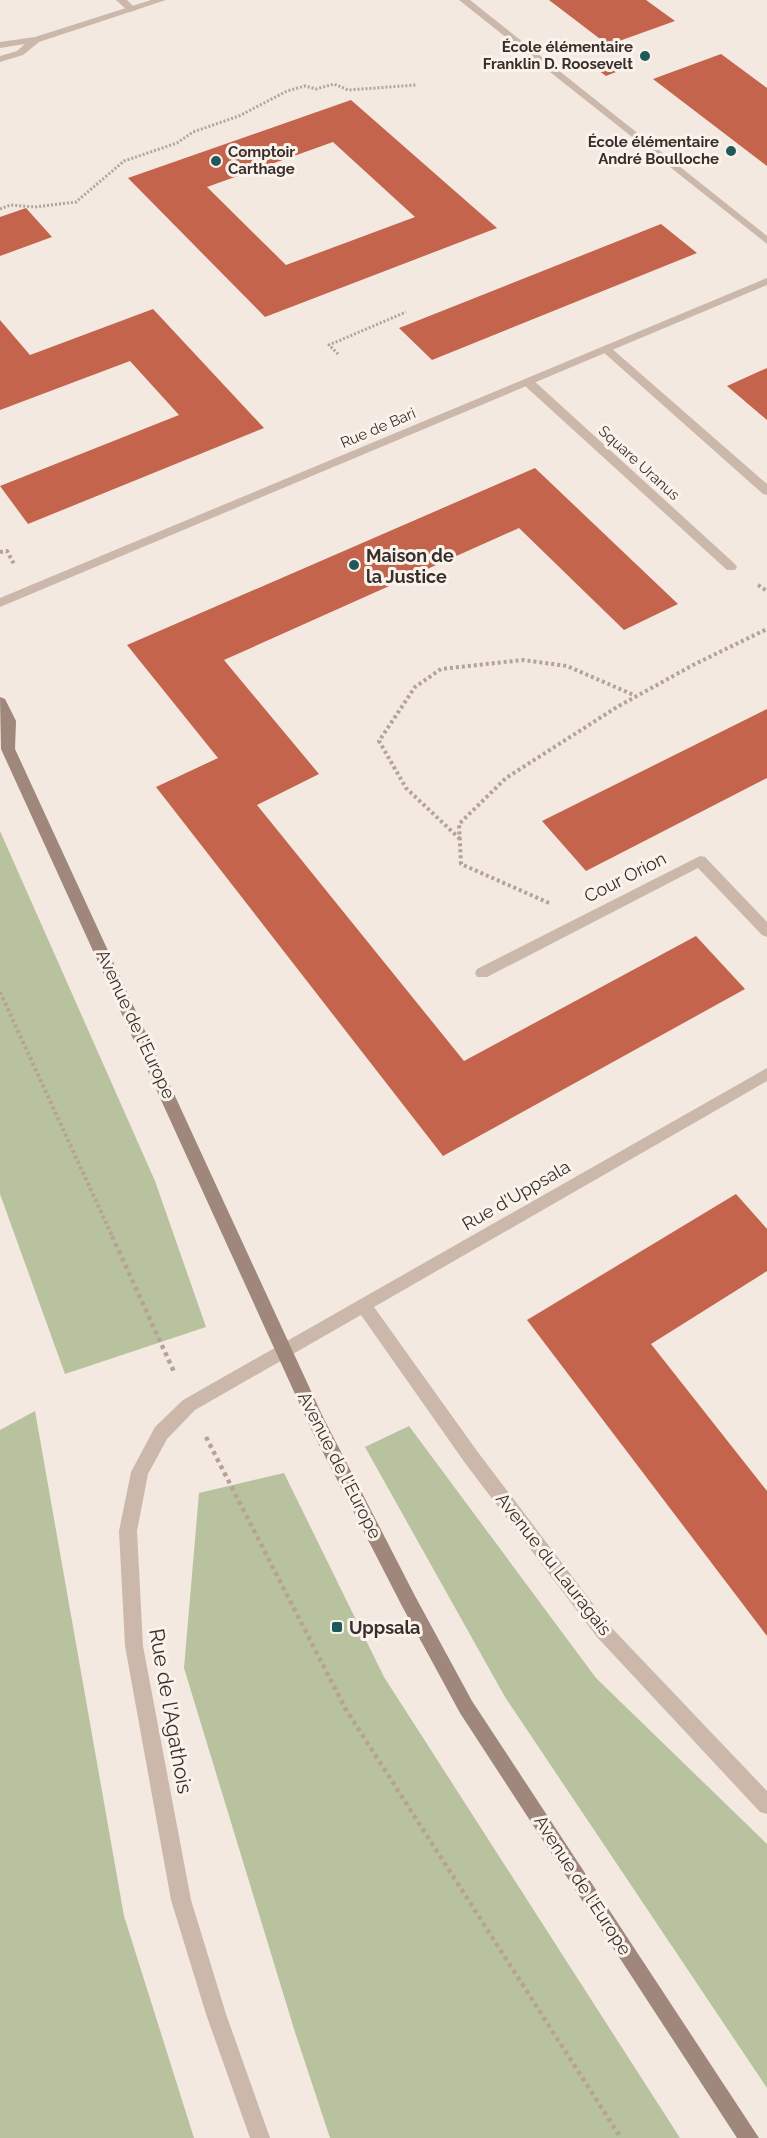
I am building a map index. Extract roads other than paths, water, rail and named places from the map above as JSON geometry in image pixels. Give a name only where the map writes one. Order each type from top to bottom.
[{"type":"main road","name":"Avenue de l'Europe","points":[[0,702],[9,721],[4,748],[55,848],[317,1423],[466,1707],[749,2138]]},
{"type":"street","points":[[121,0],[132,10]]},
{"type":"street","points":[[0,45],[36,40],[161,0]]},
{"type":"street","points":[[464,0],[767,241]]},
{"type":"street","points":[[0,59],[20,53],[36,40]]},
{"type":"street","name":"Rue de Bari","points":[[0,603],[767,281]]},
{"type":"street","points":[[606,349],[767,491]]},
{"type":"street","name":"Square Uranus","points":[[528,382],[731,567]]},
{"type":"street","name":"Cour Orion","points":[[482,973],[700,861],[767,931]]},
{"type":"street","name":"Rue d'Uppsala","points":[[284,1349],[767,1074]]},
{"type":"street","name":"Avenue du Lauragais","points":[[363,1305],[471,1457],[603,1631],[767,1804]]},
{"type":"street","name":"Rue de l'Agathois","points":[[260,2138],[216,2014],[181,1900],[134,1646],[128,1532],[140,1472],[161,1433],[189,1405],[284,1349]]},
{"type":"place","name":"École élémentaire Franklin D. Roosevelt","points":[[645,56]]},
{"type":"place","name":"École élémentaire André Boulloche","points":[[731,151]]},
{"type":"place","name":"Comptoir Carthage","points":[[216,161]]},
{"type":"place","name":"Maison de la Justice","points":[[354,565]]},
{"type":"place","name":"Uppsala","points":[[337,1627]]}]
